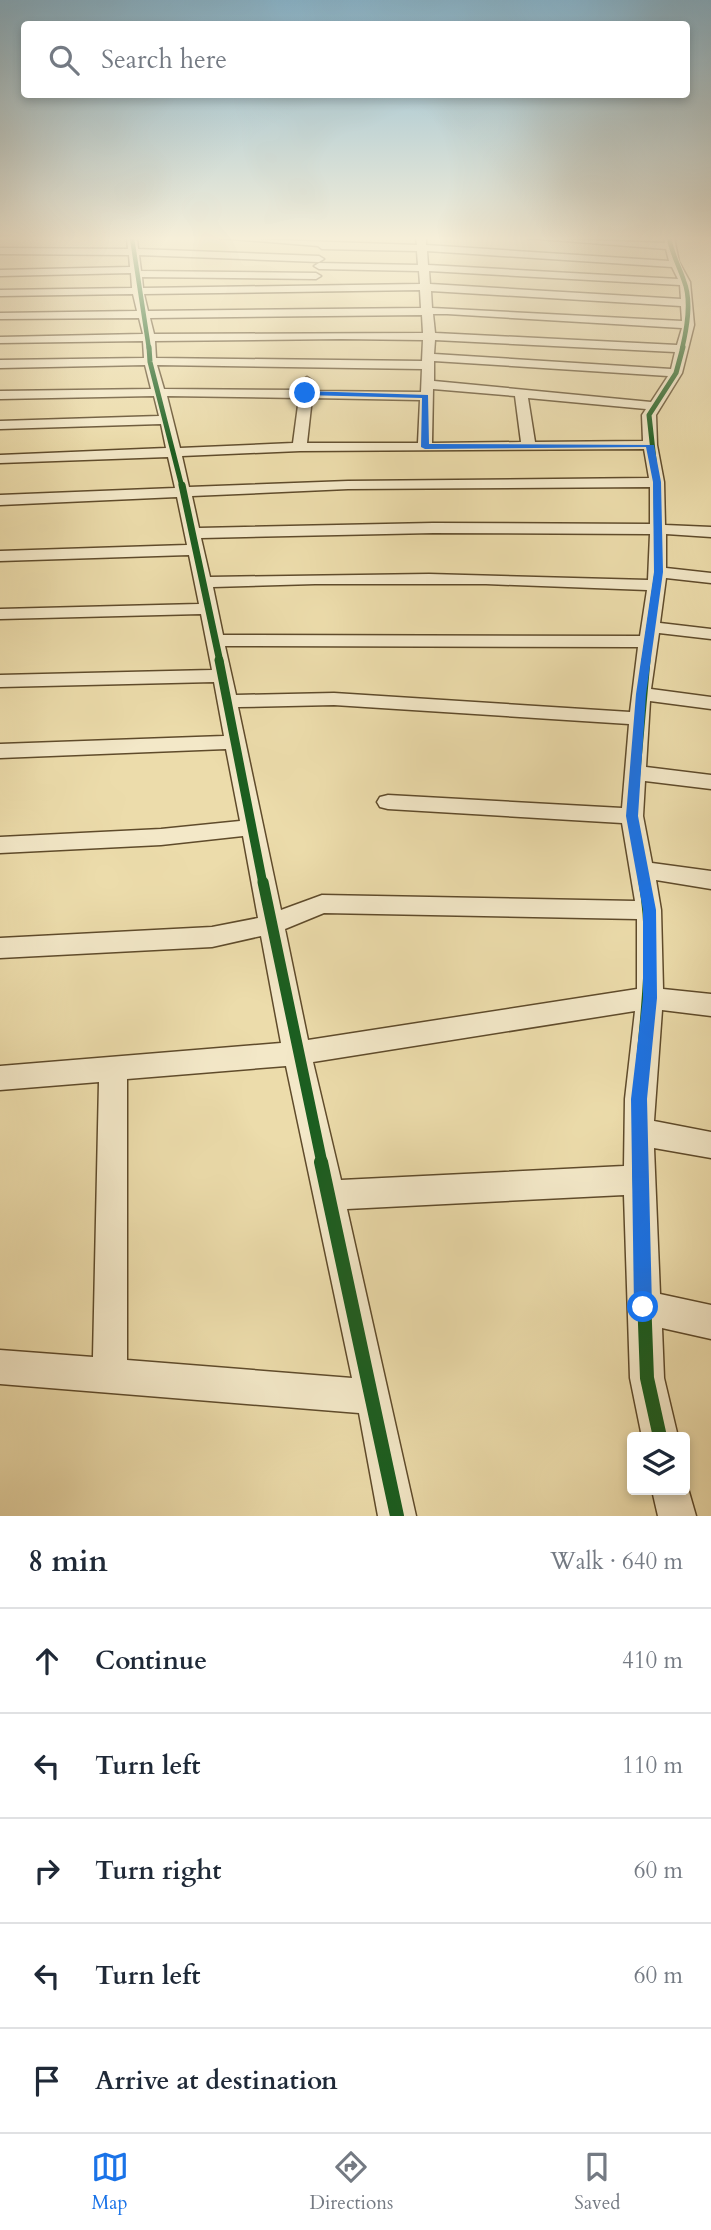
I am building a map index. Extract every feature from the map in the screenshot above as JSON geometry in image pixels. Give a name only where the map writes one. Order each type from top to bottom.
[{"type":"street","points":[[0,316],[26,309]]},
{"type":"street","points":[[0,340],[68,309]]},
{"type":"street","points":[[142,309],[150,362],[167,420],[209,609],[297,1053],[374,1397],[397,1516]]},
{"type":"street","points":[[214,309],[313,350],[428,361],[676,373]]},
{"type":"street","points":[[297,309],[313,312],[426,311],[556,316],[688,325]]},
{"type":"street","points":[[300,447],[305,393],[313,350],[314,309]]},
{"type":"street","points":[[553,309],[571,366]]},
{"type":"street","points":[[659,1432],[647,1378],[639,1180],[639,1099],[650,998],[649,910],[632,816],[641,694],[657,578],[657,482],[650,445],[649,415],[676,373],[688,325],[688,309]]},
{"type":"street","points":[[425,447],[429,334],[426,311]]},
{"type":"street","points":[[0,364],[150,362],[313,350],[429,334],[682,349]]},
{"type":"street","points":[[0,396],[426,390],[521,392],[653,406]]},
{"type":"street","points":[[521,392],[528,444]]},
{"type":"street","points":[[0,425],[167,420]]},
{"type":"street","points":[[0,458],[300,447],[650,445]]},
{"type":"street","points":[[0,500],[348,485],[657,482]]},
{"type":"street","points":[[0,556],[192,542],[314,529],[659,529],[711,532]]},
{"type":"street","points":[[202,582],[318,578],[711,578]]},
{"type":"street","points":[[0,614],[209,609]]},
{"type":"street","points":[[215,640],[711,634]]},
{"type":"street","points":[[0,681],[222,676]]},
{"type":"street","points":[[641,694],[711,703]]},
{"type":"street","points":[[227,701],[334,699],[640,719]]},
{"type":"street","points":[[0,751],[235,743]]},
{"type":"street","points":[[636,773],[711,782]]},
{"type":"street","points":[[388,802],[632,816]]},
{"type":"street","points":[[0,845],[161,837],[254,827]]},
{"type":"street","points":[[642,870],[711,880]]},
{"type":"street","points":[[0,948],[212,937],[272,924],[323,904],[649,910]]},
{"type":"street","points":[[0,1078],[297,1053],[650,998],[711,1004]]},
{"type":"street","points":[[110,1376],[113,1069]]},
{"type":"street","points":[[639,1132],[711,1145]]},
{"type":"street","points":[[329,1195],[639,1180]]},
{"type":"street","points":[[643,1307],[711,1322]]},
{"type":"street","points":[[0,1367],[374,1397]]},
{"type":"street","points":[[672,1495],[677,1516]]},
{"type":"cycle path","points":[[142,309],[149,337],[150,362],[167,420],[209,609],[297,1053],[374,1397],[397,1516]]},
{"type":"cycle path","points":[[659,1432],[647,1378],[640,1227],[639,1099],[650,998],[649,910],[632,816],[641,694],[658,572],[657,482],[650,445],[649,415],[676,373],[688,325],[687,309]]},
{"type":"route","points":[[305,393],[425,396],[425,447],[588,443],[650,445],[657,482],[655,501],[659,529],[658,572],[641,694],[632,816],[649,910],[650,998],[639,1099],[643,1307]]}]
